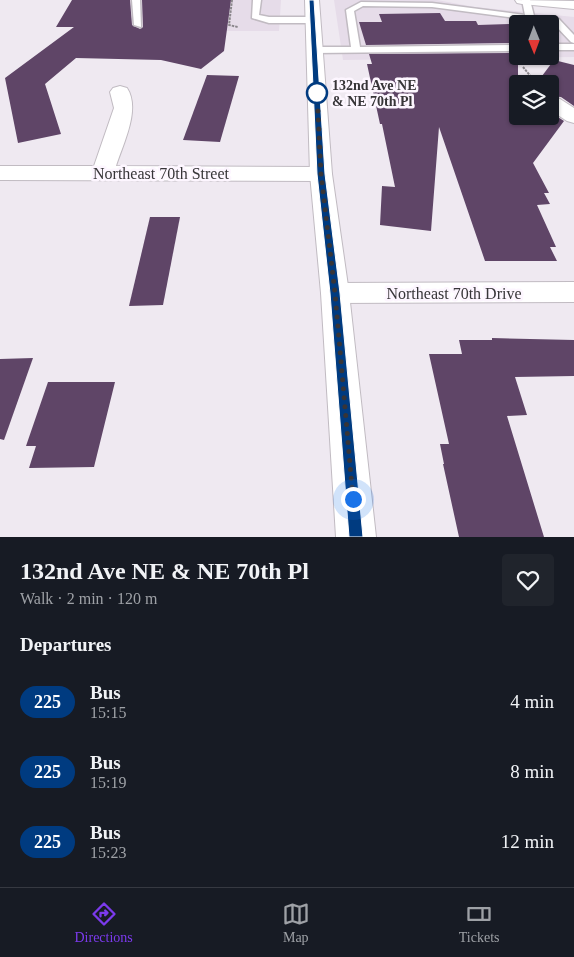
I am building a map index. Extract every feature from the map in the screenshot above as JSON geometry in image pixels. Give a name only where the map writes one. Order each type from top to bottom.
[{"type":"main road","points":[[522,0],[574,5]]},
{"type":"main road","points":[[312,10],[321,174],[335,293],[356,537]]},
{"type":"main road","points":[[103,173],[124,108],[120,92]]},
{"type":"main road","points":[[559,106],[574,117]]},
{"type":"main road","name":"Northeast 70th Street","points":[[0,173],[321,174]]},
{"type":"main road","name":"Northeast 70th Drive","points":[[335,293],[574,292]]},
{"type":"lane","points":[[136,0],[138,25]]},
{"type":"lane","points":[[257,0],[255,16],[269,20],[312,10]]},
{"type":"lane","points":[[526,0],[529,15]]},
{"type":"lane","points":[[356,50],[350,24],[350,10],[361,4],[432,5],[509,15]]},
{"type":"lane","points":[[559,24],[574,40]]},
{"type":"lane","points":[[559,47],[574,47]]},
{"type":"lane","points":[[314,50],[509,48]]},
{"type":"shaded area","points":[[121,0],[281,0],[279,31],[106,31]]},
{"type":"shaded area","points":[[334,0],[437,0],[475,7],[554,15],[509,15],[509,58],[343,60]]},
{"type":"shaded area","points":[[559,15],[574,17],[574,57],[559,57]]},
{"type":"building","points":[[72,0],[130,0],[132,25],[140,29],[143,27],[142,0],[231,0],[224,51],[201,69],[161,60],[76,58],[45,84],[61,134],[18,143],[5,78],[74,27],[56,27]]},
{"type":"building","points":[[440,13],[445,21],[476,21],[478,25],[509,24],[509,43],[366,45],[359,22],[382,22],[379,14]]},
{"type":"building","points":[[509,53],[509,65],[518,65],[518,75],[509,75],[509,125],[559,125],[559,118],[564,121],[533,163],[549,193],[544,193],[550,204],[537,205],[556,247],[550,247],[557,261],[485,261],[439,127],[431,231],[380,225],[382,186],[395,187],[367,64],[372,64],[369,54]]},
{"type":"building","points":[[559,61],[574,65],[574,106],[559,97],[559,75],[543,75],[550,65],[559,65]]},
{"type":"building","points":[[207,75],[239,76],[220,142],[183,140]]},
{"type":"building","points":[[150,217],[180,217],[163,305],[129,306]]},
{"type":"building","points":[[492,338],[574,340],[574,376],[515,377],[527,415],[507,416],[544,537],[459,537],[440,444],[449,444],[429,354],[462,354],[459,340],[492,340]]},
{"type":"building","points":[[33,358],[4,440],[0,439],[0,359]]},
{"type":"building","points":[[48,382],[115,382],[94,467],[29,468],[36,446],[26,446]]},
{"type":"bus line","name":"225","points":[[312,0],[321,174],[335,293],[356,537]]},
{"type":"place","name":"132nd Ave NE & NE 70th Pl","points":[[317,93]]},
{"type":"route","points":[[317,93],[321,174],[335,293],[353,499]]}]
